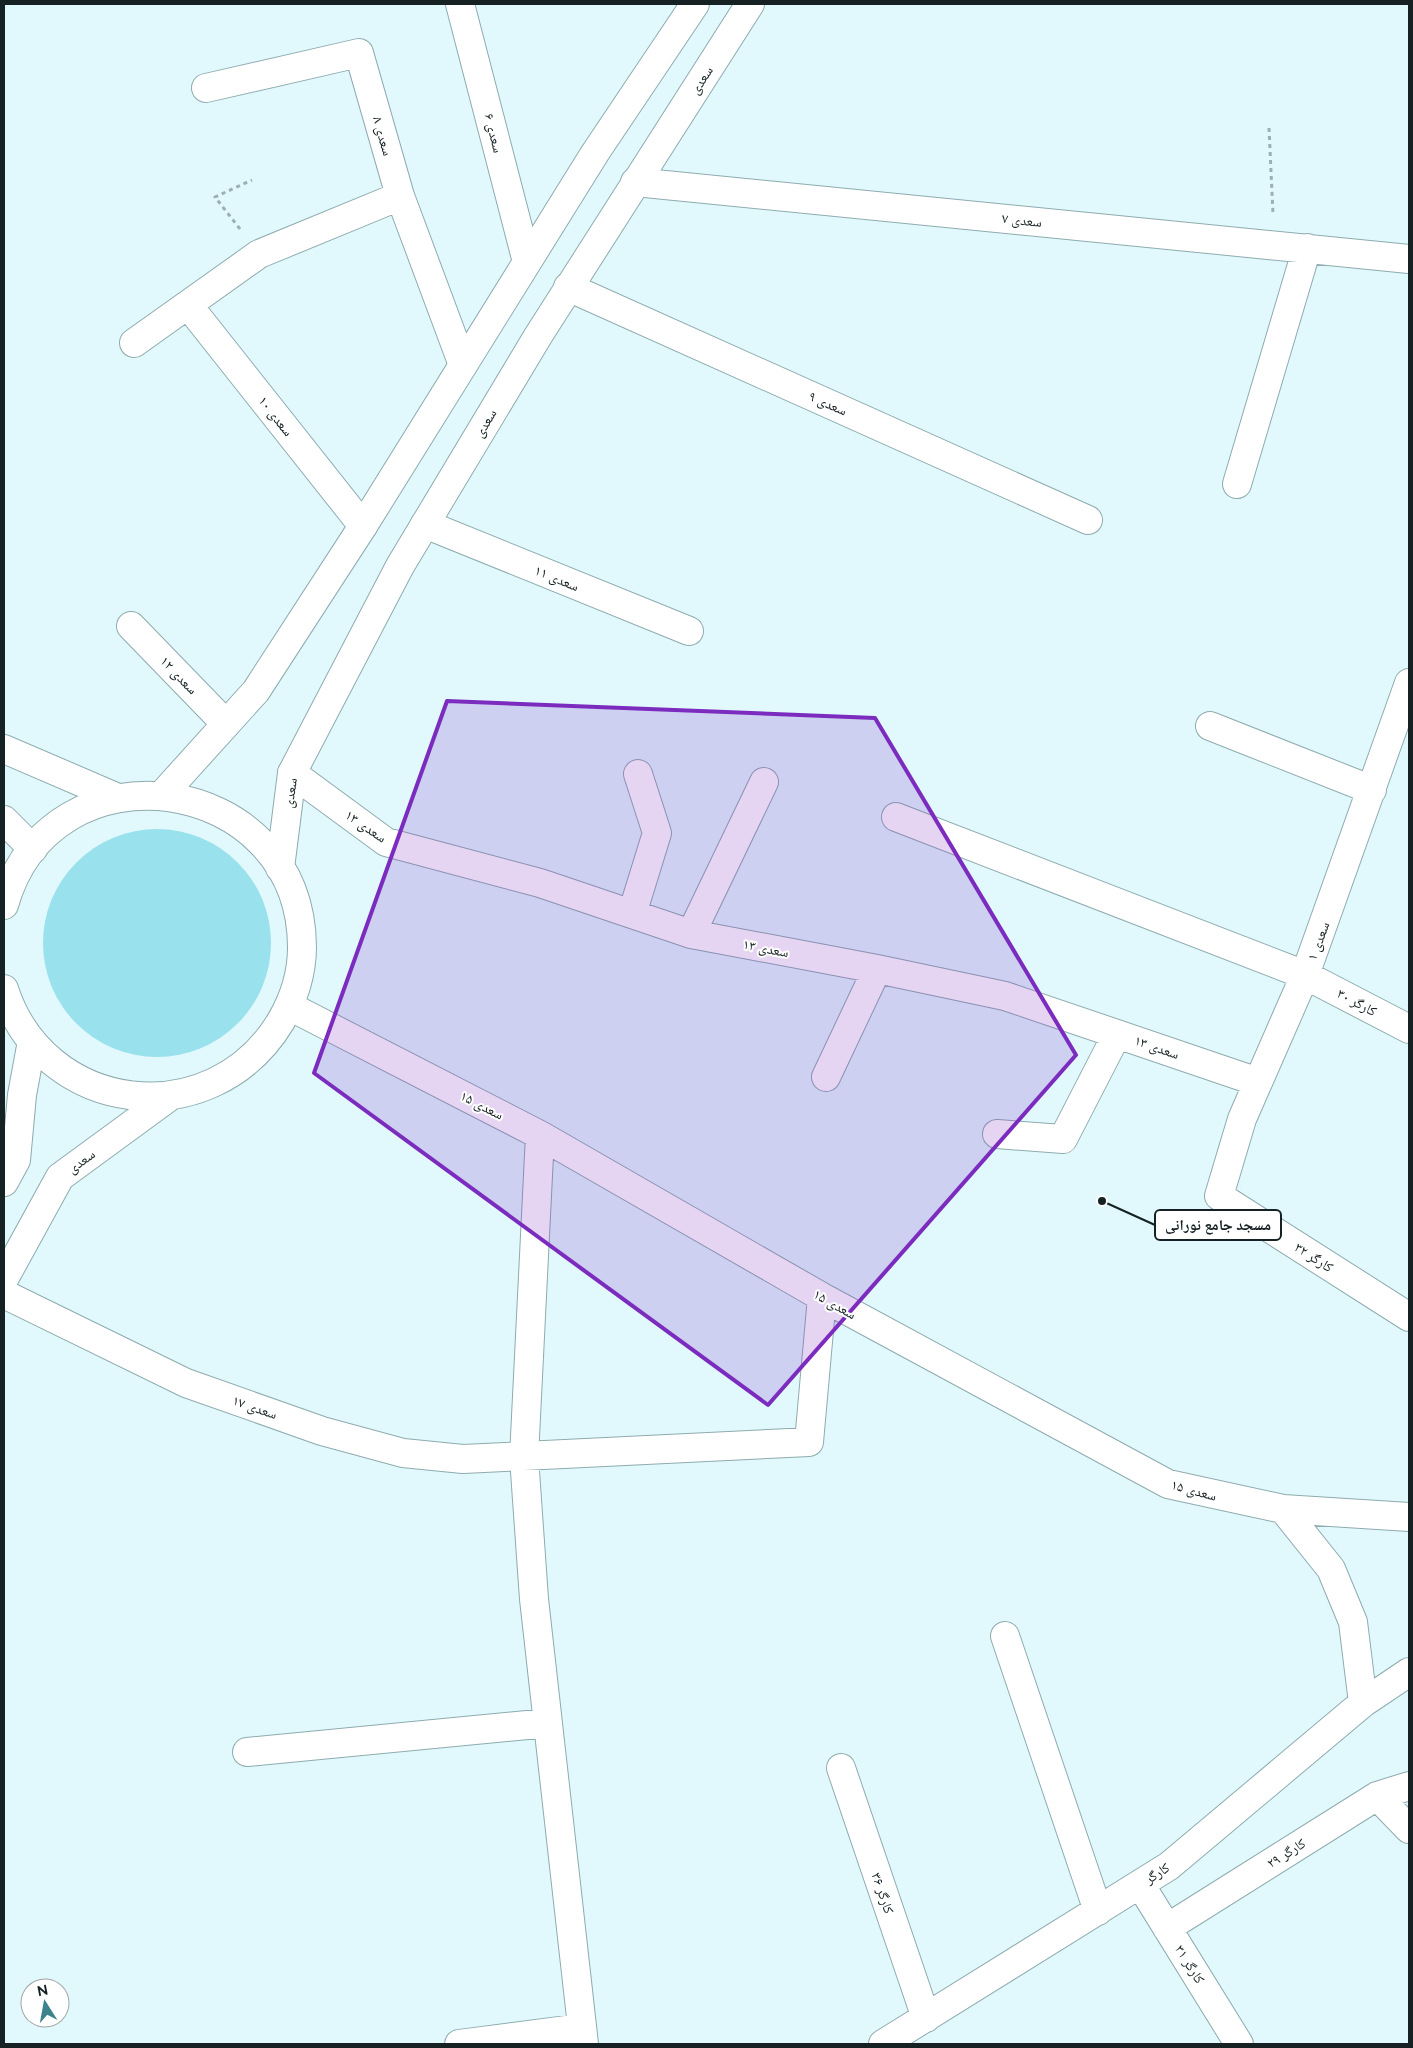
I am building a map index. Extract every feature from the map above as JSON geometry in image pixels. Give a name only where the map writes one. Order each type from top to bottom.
[{"type":"street","name":"سعدی ۶","points":[[460,4],[527,262]]},
{"type":"street","points":[[162,795],[256,691],[363,526],[595,153],[695,4]]},
{"type":"street","name":"سعدی","points":[[280,868],[292,773],[400,566],[568,287],[750,4]]},
{"type":"street","name":"سعدی ۸","points":[[206,88],[359,54],[400,196],[463,365]]},
{"type":"street","name":"سعدی ۷","points":[[635,182],[1274,244],[1409,259]]},
{"type":"street","points":[[134,343],[259,254],[400,196]]},
{"type":"street","points":[[1237,484],[1308,248]]},
{"type":"street","name":"سعدی ۹","points":[[568,287],[1088,520]]},
{"type":"street","name":"سعدی ۱۰","points":[[188,305],[363,526]]},
{"type":"street","name":"سعدی ۱۱","points":[[425,524],[689,631]]},
{"type":"street","name":"سعدی ۱۲","points":[[132,626],[226,724]]},
{"type":"street","name":"سعدی ۱","points":[[1219,1196],[1242,1119],[1306,975],[1409,683]]},
{"type":"street","points":[[1210,726],[1372,790]]},
{"type":"street","points":[[4,749],[118,798]]},
{"type":"street","name":"سعدی ۱۳","points":[[292,773],[386,842],[540,882],[691,934],[877,969],[1005,996],[1258,1082]]},
{"type":"street","points":[[632,914],[657,833],[638,774]]},
{"type":"street","points":[[691,934],[764,782]]},
{"type":"street","points":[[4,905],[18,869],[33,849],[52,829],[74,814],[98,803],[118,798],[162,795],[201,803],[229,816],[254,836],[280,868],[294,896],[302,937],[300,968],[289,1006],[272,1035],[243,1065],[207,1086],[172,1095],[134,1096],[94,1086],[75,1078],[57,1066],[32,1041],[17,1019],[4,988]]},
{"type":"street","name":"کارگر ۳۰","points":[[896,817],[1306,975],[1409,1029]]},
{"type":"street","points":[[4,820],[33,849]]},
{"type":"street","points":[[826,1077],[877,969]]},
{"type":"street","name":"سعدی ۱۵","points":[[289,1006],[540,1135],[822,1297],[1168,1484],[1284,1509],[1409,1517]]},
{"type":"street","points":[[997,1134],[1064,1139],[1117,1034]]},
{"type":"street","points":[[4,1182],[16,1160],[22,1095],[32,1041]]},
{"type":"street","name":"سعدی","points":[[4,1279],[60,1176],[172,1095]]},
{"type":"street","points":[[459,2044],[583,2036],[534,1599],[524,1457],[540,1135]]},
{"type":"street","name":"کارگر ۳۲","points":[[1219,1196],[1409,1318]]},
{"type":"street","name":"سعدی ۱۷","points":[[4,1294],[186,1383],[322,1431],[403,1453],[463,1459],[809,1442],[822,1297]]},
{"type":"street","points":[[1284,1509],[1332,1569],[1353,1622],[1363,1703]]},
{"type":"street","points":[[1005,1636],[1098,1911]]},
{"type":"street","name":"کارگر","points":[[883,2044],[1169,1866],[1363,1703],[1409,1672]]},
{"type":"street","points":[[247,1752],[548,1723]]},
{"type":"street","name":"کارگر ۳۶","points":[[841,1768],[926,2018]]},
{"type":"street","name":"کارگر ۲۹","points":[[1167,1928],[1377,1796],[1409,1786]]},
{"type":"street","points":[[1377,1796],[1409,1829]]},
{"type":"street","name":"کارگر ۳۱","points":[[1140,1884],[1239,2044]]},
{"type":"path","points":[[1269,128],[1274,244]]},
{"type":"path","points":[[252,180],[215,197],[259,254]]},
{"type":"highlighted area","points":[[447,701],[875,718],[1076,1055],[768,1405],[314,1073]]},
{"type":"shaded area","points":[[146,829],[168,829],[201,837],[221,848],[238,862],[252,879],[263,899],[271,932],[269,965],[263,987],[252,1007],[238,1024],[221,1038],[201,1049],[168,1057],[146,1057],[113,1049],[103,1044],[84,1031],[69,1016],[51,987],[43,954],[43,932],[51,899],[56,889],[69,870],[84,855],[113,837]]},
{"type":"place","name":"مسجد جامع نورانی","points":[[1102,1201]]}]
